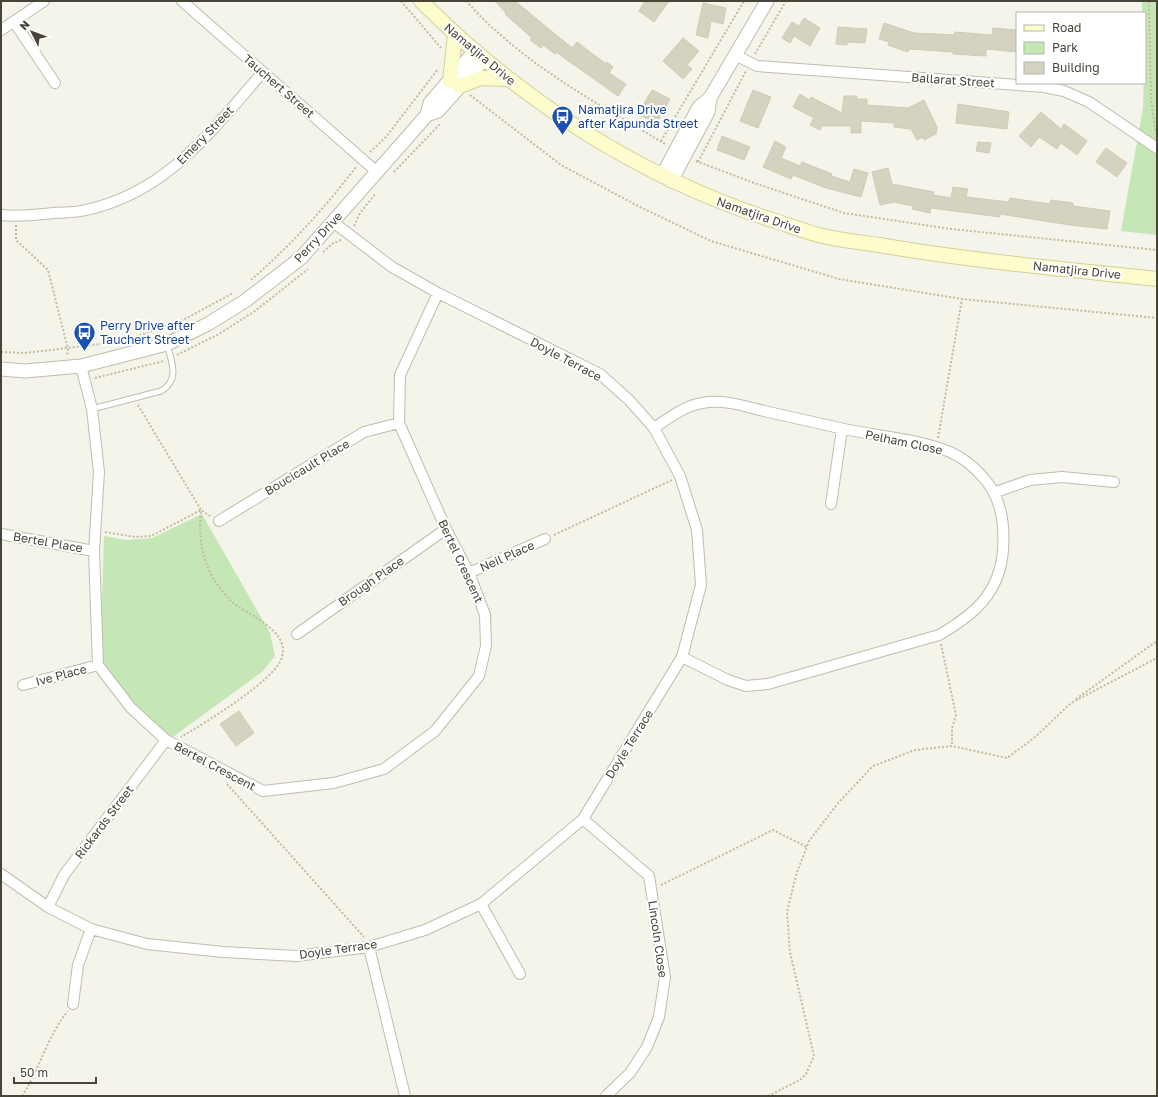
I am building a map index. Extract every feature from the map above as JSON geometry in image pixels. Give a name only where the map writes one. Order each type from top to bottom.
[{"type":"main road","name":"Namatjira Drive","points":[[421,1],[455,35],[508,79],[552,112],[602,143],[666,178],[741,210],[818,235],[934,255],[1157,279]]},
{"type":"main road","points":[[455,35],[455,83],[480,78],[508,79]]},
{"type":"street","points":[[1,30],[44,1]]},
{"type":"street","name":"Tauchert Street","points":[[182,1],[377,172]]},
{"type":"street","points":[[666,178],[699,107],[710,98],[767,1]]},
{"type":"street","points":[[14,22],[55,83]]},
{"type":"street","name":"Perry Drive","points":[[1,369],[25,371],[80,366],[167,344],[208,324],[245,301],[300,258],[427,115],[438,111],[455,83],[479,55]]},
{"type":"street","name":"Ballarat Street","points":[[735,55],[757,66],[1044,87],[1064,91],[1089,102],[1157,144]]},
{"type":"street","name":"Emery Street","points":[[1,215],[16,216],[85,210],[130,195],[152,183],[171,170],[199,145],[263,72]]},
{"type":"street","name":"Doyle Terrace","points":[[1,874],[48,907],[91,929],[147,944],[223,952],[296,956],[369,947],[426,930],[481,904],[583,819],[682,657],[701,585],[697,530],[680,476],[654,428],[630,400],[600,374],[438,293],[392,267],[333,222]]},
{"type":"street","name":"Bertel Crescent","points":[[98,665],[131,708],[166,740],[263,791],[334,783],[384,769],[435,731],[479,676],[486,646],[485,615],[469,573],[446,529],[398,423],[400,375],[438,293]]},
{"type":"street","points":[[80,366],[92,409],[99,472],[94,551],[98,665]]},
{"type":"street","name":"Pelham Close","points":[[654,428],[687,406],[703,402],[726,402],[936,447],[952,452],[981,475],[996,492],[1002,515],[1004,538],[1002,562],[994,585],[977,609],[957,625],[939,635],[768,684],[746,686],[728,680],[682,657]]},
{"type":"street","name":"Boucicault Place","points":[[219,521],[364,432],[398,423]]},
{"type":"street","points":[[830,504],[842,428]]},
{"type":"street","points":[[996,492],[1030,480],[1062,477],[1114,482]]},
{"type":"street","name":"Brough Place","points":[[297,634],[446,529]]},
{"type":"street","name":"Bertel Place","points":[[1,534],[94,551]]},
{"type":"street","name":"Neil Place","points":[[469,573],[545,539]]},
{"type":"street","name":"Ive Place","points":[[23,685],[98,665]]},
{"type":"street","name":"Rickards Street","points":[[48,907],[64,875],[166,740]]},
{"type":"street","name":"Lincoln Close","points":[[583,819],[649,876],[665,977],[658,1017],[647,1047],[630,1073],[606,1096]]},
{"type":"street","points":[[481,904],[520,974]]},
{"type":"street","points":[[73,1004],[78,965],[91,929]]},
{"type":"street","points":[[369,947],[405,1096]]},
{"type":"lane","points":[[92,409],[161,391],[168,387],[174,373],[174,364],[167,344]]},
{"type":"path","points":[[401,1],[443,51]]},
{"type":"path","points":[[466,1],[494,30],[554,75],[601,107],[661,141],[744,1]]},
{"type":"path","points":[[786,1],[750,63],[698,162],[754,183],[844,213],[951,229],[1157,250]]},
{"type":"path","points":[[1149,1],[1152,99],[1157,144]]},
{"type":"path","points":[[247,284],[288,248],[328,204],[362,159],[386,137],[439,68]]},
{"type":"path","points":[[16,216],[16,240],[48,270],[68,349]]},
{"type":"path","points":[[1,352],[25,353],[126,341],[187,318],[234,293]]},
{"type":"path","points":[[936,447],[962,299]]},
{"type":"path","points":[[94,378],[171,359]]},
{"type":"path","points":[[133,398],[201,510],[219,521]]},
{"type":"path","points":[[545,539],[680,476]]},
{"type":"path","points":[[96,530],[125,536],[151,536],[201,510]]},
{"type":"path","points":[[166,740],[180,737],[228,706],[271,674],[278,667],[283,655],[282,646],[273,630],[232,602],[218,586],[207,567],[202,552],[199,527],[201,510]]},
{"type":"path","points":[[939,635],[956,715],[952,728],[952,746]]},
{"type":"path","points":[[768,1096],[800,1080],[806,1074],[814,1056],[790,952],[787,912],[796,875],[809,841],[839,802],[873,766],[915,750],[952,746],[1007,758],[1034,738],[1071,703],[1157,641]]},
{"type":"path","points":[[1071,703],[1157,658]]},
{"type":"path","points":[[222,779],[365,938],[369,947]]},
{"type":"path","points":[[651,890],[773,830],[807,848]]},
{"type":"path","points":[[22,1096],[31,1082],[56,1025],[73,1004]]},
{"type":"green space","points":[[1142,1],[1157,1],[1157,235],[1121,231],[1143,108],[1144,84],[1146,84],[1146,12],[1142,12]]},
{"type":"green space","points":[[202,514],[270,633],[275,656],[262,672],[170,739],[132,707],[100,663],[104,536],[126,540],[152,538]]},
{"type":"building","points":[[495,1],[515,1],[572,48],[577,42],[606,64],[607,62],[613,67],[609,73],[626,84],[618,96],[556,52],[555,54],[543,45],[541,48],[530,40],[532,38],[505,14],[506,13]]},
{"type":"building","points":[[645,1],[669,1],[654,22],[639,11]]},
{"type":"building","points":[[703,3],[726,8],[723,24],[711,21],[708,38],[696,35]]},
{"type":"building","points":[[804,18],[820,28],[810,46],[794,36],[790,43],[782,38],[792,22],[799,26]]},
{"type":"building","points":[[884,23],[914,33],[954,35],[955,32],[992,35],[993,28],[1016,30],[1016,52],[986,49],[986,56],[909,49],[908,52],[888,45],[889,42],[879,39]]},
{"type":"building","points":[[838,27],[867,29],[865,43],[847,42],[847,45],[836,44]]},
{"type":"building","points":[[683,38],[699,51],[687,65],[692,69],[683,79],[663,61]]},
{"type":"building","points":[[652,90],[670,99],[656,124],[638,114]]},
{"type":"building","points":[[753,90],[771,97],[758,128],[740,121]]},
{"type":"building","points":[[800,94],[809,100],[811,97],[842,113],[844,96],[857,96],[856,99],[867,99],[867,105],[908,108],[924,100],[937,127],[936,134],[924,140],[923,137],[917,140],[911,129],[894,127],[894,123],[861,121],[861,133],[851,133],[851,126],[822,126],[820,130],[810,125],[814,118],[793,107]]},
{"type":"building","points":[[958,104],[1009,112],[1007,129],[956,123]]},
{"type":"building","points":[[1041,112],[1061,129],[1064,124],[1087,141],[1077,155],[1061,143],[1057,149],[1039,137],[1031,147],[1019,136]]},
{"type":"building","points":[[722,136],[750,147],[744,160],[717,150]]},
{"type":"building","points":[[775,141],[786,147],[781,158],[800,166],[802,162],[832,174],[831,176],[850,182],[854,169],[868,173],[861,197],[826,188],[793,175],[791,179],[763,167]]},
{"type":"building","points":[[978,142],[991,143],[989,153],[976,151]]},
{"type":"building","points":[[1106,148],[1127,163],[1117,177],[1096,162]]},
{"type":"building","points":[[888,168],[892,184],[934,192],[933,195],[951,198],[953,187],[968,189],[966,197],[1009,202],[1010,198],[1050,204],[1051,200],[1073,203],[1073,206],[1110,211],[1107,229],[1000,214],[1000,217],[931,208],[930,213],[912,209],[913,206],[894,202],[880,205],[872,172]]},
{"type":"building","points":[[239,711],[254,733],[236,746],[220,724]]},
{"type":"place","name":"Namatjira Drive after Kapunda Street","points":[[562,136]]},
{"type":"place","name":"Perry Drive after Tauchert Street","points":[[85,352]]}]
